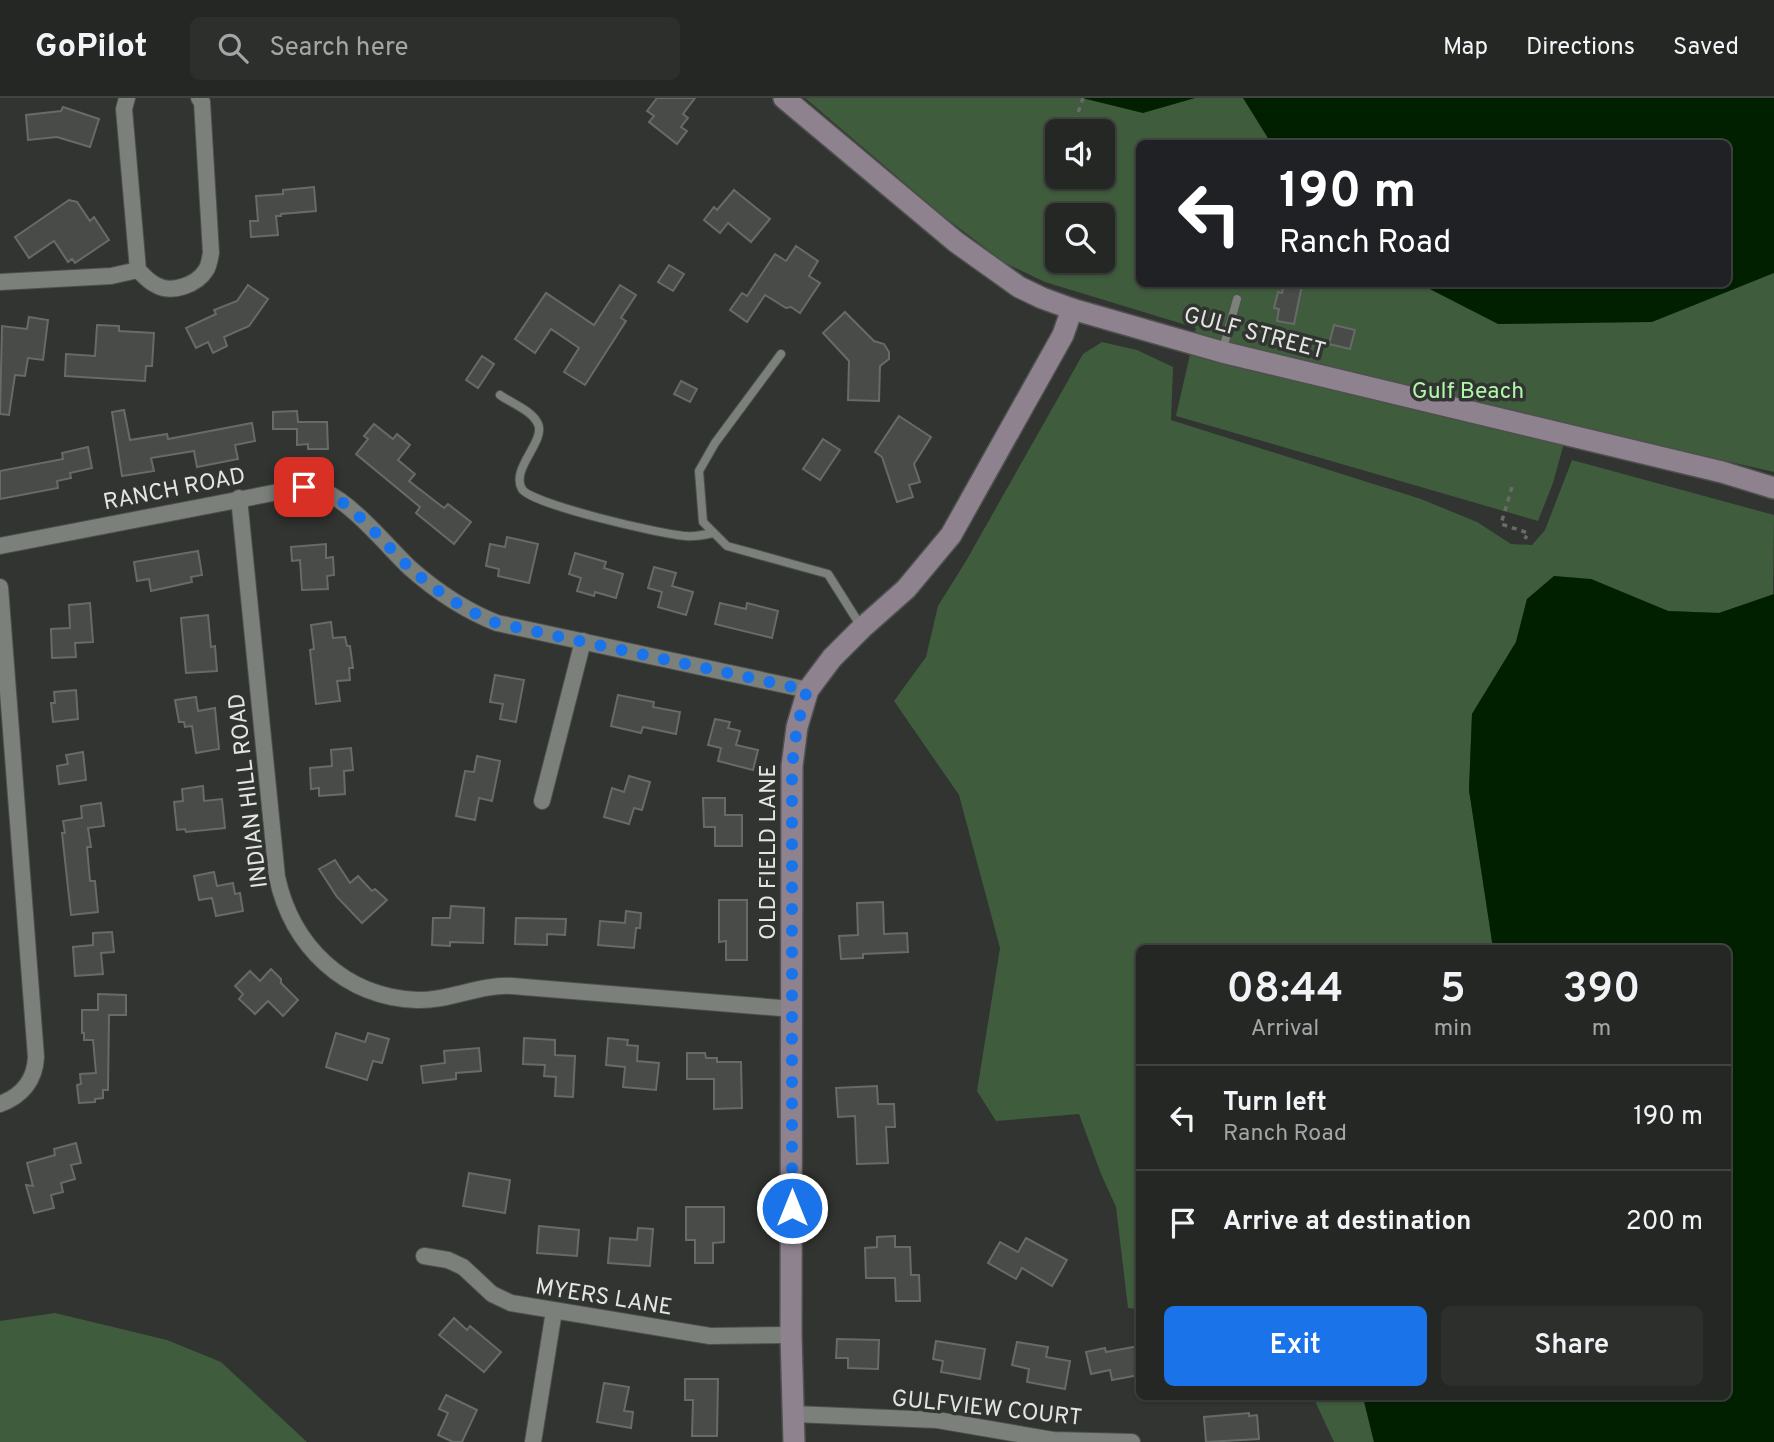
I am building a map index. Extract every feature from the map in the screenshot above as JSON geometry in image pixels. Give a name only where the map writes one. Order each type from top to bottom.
[{"type":"street","points":[[127,98],[124,109],[138,270],[158,287],[171,289],[195,281],[206,269],[211,253],[202,102],[199,98]]},
{"type":"street","name":"GULF STREET","points":[[784,98],[988,267],[1019,287],[1072,309],[1222,352],[1711,469],[1774,488]]},
{"type":"street","points":[[0,282],[111,276],[138,270]]},
{"type":"street","name":"OLD FIELD LANE","points":[[794,1442],[791,1335],[792,766],[797,727],[807,690],[832,658],[906,589],[951,535],[1063,335],[1072,309]]},
{"type":"street","name":"RANCH ROAD","points":[[0,546],[304,487],[326,493],[346,507],[411,569],[455,603],[496,623],[807,690]]},
{"type":"street","name":"INDIAN HILL ROAD","points":[[239,498],[277,877],[290,919],[312,952],[325,964],[354,984],[383,994],[418,1000],[505,986],[793,1009]]},
{"type":"street","points":[[0,587],[36,1057],[36,1068],[28,1085],[0,1104]]},
{"type":"street","points":[[542,801],[583,641]]},
{"type":"street","name":"MYERS LANE","points":[[424,1256],[448,1260],[463,1267],[492,1294],[511,1303],[710,1336],[791,1335]]},
{"type":"street","points":[[533,1442],[554,1311]]},
{"type":"street","name":"GULFVIEW COURT","points":[[794,1414],[937,1420],[1053,1440],[1132,1442]]},
{"type":"lane","points":[[1222,352],[1237,299]]},
{"type":"lane","points":[[781,354],[715,443],[699,471],[703,522],[727,546],[828,574],[862,628]]},
{"type":"lane","points":[[500,395],[528,413],[538,423],[540,431],[519,476],[520,487],[526,494],[550,504],[653,530],[685,536],[713,533]]},
{"type":"path","points":[[1076,119],[1083,98]]},
{"type":"path","points":[[1512,487],[1501,524],[1528,533],[1525,539]]},
{"type":"green space","name":"Gulf Beach","points":[[805,98],[1390,98],[1439,140],[1136,140],[1136,287],[1731,287],[1731,279],[1774,226],[1774,472],[1569,425],[1553,483],[1538,521],[1176,416],[1196,328],[1045,282],[1005,263],[942,215]]},
{"type":"green space","points":[[1102,342],[1137,350],[1173,367],[1171,420],[1421,499],[1477,522],[1511,544],[1532,545],[1545,530],[1572,460],[1774,515],[1773,595],[1719,613],[1668,611],[1591,579],[1527,599],[1516,642],[1472,714],[1469,790],[1493,945],[1136,945],[1136,1309],[1128,1308],[1116,1207],[1079,1114],[996,1121],[977,1091],[1000,948],[959,795],[894,701],[926,657],[938,606],[1083,354]]},
{"type":"green space","points":[[55,1313],[167,1340],[221,1362],[307,1442],[0,1442],[0,1321]]},
{"type":"green space","points":[[1314,1400],[1364,1400],[1374,1442],[1334,1442]]},
{"type":"shaded area","points":[[1082,98],[1195,98],[1143,113]]},
{"type":"shaded area","points":[[1243,98],[1774,98],[1774,273],[1652,322],[1498,324],[1426,287],[1731,287],[1731,140],[1269,140]]},
{"type":"shaded area","points":[[1554,576],[1591,579],[1668,611],[1719,613],[1774,594],[1774,1442],[1374,1442],[1364,1400],[1731,1400],[1731,945],[1493,945],[1469,790],[1472,714],[1516,642],[1527,599]]},
{"type":"building","points":[[657,98],[695,98],[683,114],[688,118],[681,127],[687,131],[677,144],[649,122],[654,116],[647,111]]},
{"type":"building","points":[[63,107],[99,119],[90,147],[57,137],[28,140],[26,115],[61,111]]},
{"type":"building","points":[[314,187],[316,211],[276,216],[278,235],[251,237],[250,221],[258,221],[256,196],[283,194],[283,190]]},
{"type":"building","points":[[734,190],[770,219],[751,242],[728,223],[720,233],[704,220],[714,207],[717,210]]},
{"type":"building","points":[[69,200],[77,202],[90,221],[94,217],[109,240],[75,263],[72,259],[68,262],[54,241],[29,258],[15,237]]},
{"type":"building","points":[[796,246],[818,261],[809,276],[820,283],[800,313],[765,295],[747,322],[730,310],[742,293],[747,296],[775,254],[786,261]]},
{"type":"building","points":[[669,265],[684,274],[673,291],[658,282]]},
{"type":"building","points":[[248,285],[268,299],[249,326],[224,337],[227,346],[213,353],[208,342],[196,348],[186,328],[216,314],[214,310],[237,301]]},
{"type":"building","points":[[620,285],[636,295],[621,318],[626,321],[585,385],[564,372],[579,348],[551,329],[535,353],[515,339],[546,293],[594,325]]},
{"type":"building","points":[[1283,287],[1302,287],[1294,324],[1277,321],[1279,309],[1274,308],[1278,292],[1282,293]]},
{"type":"building","points":[[845,312],[874,341],[884,344],[889,352],[889,359],[880,366],[879,401],[848,400],[849,361],[823,333]]},
{"type":"building","points":[[29,317],[48,320],[43,360],[28,358],[25,376],[15,375],[9,415],[0,414],[2,326],[27,329]]},
{"type":"building","points":[[97,325],[119,326],[119,331],[154,333],[152,366],[146,366],[145,381],[65,376],[66,354],[95,356]]},
{"type":"building","points":[[1334,325],[1355,330],[1350,349],[1329,344]]},
{"type":"building","points":[[482,356],[494,364],[478,388],[466,380]]},
{"type":"building","points":[[681,381],[697,389],[690,402],[674,394]]},
{"type":"building","points":[[124,410],[130,440],[167,434],[168,439],[252,423],[255,441],[235,445],[238,459],[197,467],[194,451],[151,458],[154,471],[122,476],[112,412]]},
{"type":"building","points":[[297,411],[298,422],[327,422],[328,449],[308,449],[308,444],[297,445],[297,429],[273,429],[273,412]]},
{"type":"building","points":[[899,416],[931,437],[914,464],[920,482],[909,485],[913,497],[897,502],[882,457],[875,452]]},
{"type":"building","points":[[374,424],[393,439],[397,434],[410,445],[398,460],[415,474],[409,481],[444,508],[448,504],[471,522],[454,544],[416,513],[420,507],[356,454],[368,439],[364,436]]},
{"type":"building","points":[[823,439],[840,450],[820,480],[803,469]]},
{"type":"building","points":[[88,447],[92,468],[70,473],[71,478],[57,481],[58,488],[0,499],[0,471],[63,459],[62,453]]},
{"type":"building","points":[[507,537],[538,544],[529,583],[498,576],[499,569],[486,566],[490,544],[505,547]]},
{"type":"building","points":[[326,544],[326,558],[333,557],[334,575],[327,576],[328,589],[302,590],[300,560],[292,561],[291,547]]},
{"type":"building","points":[[198,551],[202,575],[191,577],[192,582],[151,591],[149,579],[137,581],[134,562]]},
{"type":"building","points":[[575,553],[606,562],[604,568],[623,574],[616,598],[595,592],[594,596],[577,591],[581,578],[569,574]]},
{"type":"building","points":[[654,567],[676,573],[672,586],[693,592],[686,615],[658,607],[662,592],[648,588]]},
{"type":"building","points":[[90,603],[93,642],[75,643],[76,657],[52,658],[51,629],[70,628],[69,605]]},
{"type":"building","points":[[720,603],[746,609],[747,603],[778,611],[772,638],[715,624]]},
{"type":"building","points":[[208,615],[211,647],[215,646],[217,671],[186,673],[181,618]]},
{"type":"building","points":[[331,622],[333,638],[345,637],[347,646],[350,646],[353,668],[349,668],[350,680],[337,681],[340,701],[316,704],[310,650],[314,649],[311,625]]},
{"type":"building","points":[[495,675],[524,680],[516,722],[500,719],[503,704],[490,702]]},
{"type":"building","points":[[76,690],[78,719],[53,722],[51,703],[55,703],[54,692]]},
{"type":"building","points":[[618,695],[654,702],[653,707],[680,712],[676,734],[643,727],[641,733],[611,726]]},
{"type":"building","points":[[196,697],[198,711],[215,708],[219,749],[196,753],[192,726],[185,727],[184,722],[179,722],[175,700]]},
{"type":"building","points":[[715,719],[730,722],[728,728],[740,731],[736,745],[758,750],[753,770],[718,761],[721,748],[708,745]]},
{"type":"building","points":[[351,748],[353,770],[344,771],[345,794],[319,796],[319,788],[311,789],[310,768],[332,766],[331,750]]},
{"type":"building","points":[[83,752],[86,780],[59,784],[57,766],[68,764],[66,755]]},
{"type":"building","points":[[477,756],[500,761],[492,801],[479,798],[475,820],[456,816],[465,771],[474,772]]},
{"type":"building","points":[[629,776],[650,782],[642,810],[634,808],[629,824],[604,817],[612,788],[624,792]]},
{"type":"building","points":[[203,786],[204,801],[222,799],[225,828],[186,832],[185,829],[177,830],[174,802],[183,801],[182,789]]},
{"type":"building","points":[[703,798],[725,798],[725,815],[742,815],[742,846],[715,846],[715,827],[704,827]]},
{"type":"building","points":[[101,803],[104,826],[88,828],[91,847],[87,847],[90,881],[95,881],[98,912],[71,915],[63,821],[82,818],[81,806]]},
{"type":"building","points":[[335,860],[350,883],[358,876],[372,891],[375,889],[387,900],[362,923],[337,897],[319,869]]},
{"type":"building","points":[[214,872],[217,886],[233,883],[235,894],[240,893],[243,911],[216,916],[212,898],[199,900],[194,876]]},
{"type":"building","points":[[719,900],[747,900],[747,960],[726,960],[726,941],[719,942]]},
{"type":"building","points":[[883,902],[884,934],[907,933],[908,952],[863,954],[863,958],[841,959],[839,936],[858,935],[857,903]]},
{"type":"building","points":[[451,906],[484,908],[483,943],[450,942],[450,946],[432,945],[433,918],[450,918]]},
{"type":"building","points":[[626,911],[641,913],[634,948],[598,945],[600,921],[625,923]]},
{"type":"building","points":[[516,918],[566,919],[565,935],[547,934],[547,945],[515,944]]},
{"type":"building","points":[[112,932],[114,952],[101,953],[103,974],[75,976],[73,947],[93,945],[93,933]]},
{"type":"building","points":[[271,969],[298,1000],[283,1016],[268,1001],[255,1014],[239,999],[243,994],[235,986],[250,971],[260,981]]},
{"type":"building","points":[[98,994],[126,995],[126,1015],[109,1015],[108,1090],[103,1090],[103,1098],[95,1099],[95,1102],[79,1103],[77,1085],[81,1084],[80,1074],[96,1073],[93,1040],[84,1040],[82,1033],[82,1010],[98,1010]]},
{"type":"building","points":[[336,1033],[365,1042],[368,1033],[389,1039],[382,1063],[373,1061],[367,1080],[326,1067]]},
{"type":"building","points":[[524,1038],[555,1040],[555,1055],[575,1056],[573,1097],[555,1096],[556,1077],[544,1076],[545,1065],[523,1064]]},
{"type":"building","points":[[608,1038],[628,1040],[627,1045],[638,1046],[637,1061],[659,1063],[656,1090],[623,1087],[625,1067],[606,1065]]},
{"type":"building","points":[[479,1048],[481,1071],[456,1073],[456,1079],[423,1083],[421,1066],[445,1063],[444,1051]]},
{"type":"building","points":[[687,1053],[705,1053],[706,1058],[717,1058],[717,1062],[741,1062],[742,1108],[714,1109],[714,1079],[687,1079]]},
{"type":"building","points":[[877,1086],[878,1104],[894,1104],[895,1127],[886,1127],[888,1163],[857,1164],[855,1116],[838,1117],[836,1088]]},
{"type":"building","points":[[76,1143],[81,1163],[71,1165],[75,1179],[61,1183],[63,1192],[51,1195],[54,1208],[34,1213],[26,1185],[33,1186],[27,1163],[55,1155],[54,1149]]},
{"type":"building","points":[[469,1173],[510,1180],[505,1213],[463,1206]]},
{"type":"building","points":[[686,1207],[724,1207],[724,1242],[713,1243],[713,1263],[695,1263],[695,1240],[686,1240]]},
{"type":"building","points":[[539,1226],[579,1230],[577,1256],[537,1253]]},
{"type":"building","points":[[638,1228],[653,1229],[650,1266],[608,1263],[610,1238],[637,1240]]},
{"type":"building","points":[[895,1236],[895,1247],[910,1247],[911,1275],[919,1275],[920,1301],[896,1301],[895,1278],[866,1278],[865,1248],[877,1247],[877,1237]]},
{"type":"building","points":[[1026,1238],[1067,1260],[1052,1286],[1022,1268],[1016,1279],[988,1263],[1000,1242],[1018,1252]]},
{"type":"building","points":[[454,1318],[467,1330],[470,1326],[501,1352],[484,1372],[439,1335]]},
{"type":"building","points":[[837,1339],[879,1340],[878,1369],[848,1368],[848,1358],[836,1358]]},
{"type":"building","points":[[936,1341],[985,1349],[980,1379],[941,1372],[943,1361],[933,1359]]},
{"type":"building","points":[[1017,1342],[1048,1347],[1046,1357],[1070,1361],[1065,1389],[1027,1382],[1029,1369],[1012,1365]]},
{"type":"building","points":[[1136,1347],[1136,1376],[1112,1380],[1110,1370],[1091,1374],[1086,1352],[1105,1348],[1106,1352]]},
{"type":"building","points":[[685,1379],[718,1379],[717,1436],[692,1436],[693,1400],[685,1400]]},
{"type":"building","points":[[604,1383],[629,1387],[624,1411],[633,1412],[631,1428],[597,1422]]},
{"type":"building","points":[[446,1395],[477,1410],[462,1442],[453,1442],[438,1435],[448,1413],[439,1409]]},
{"type":"building","points":[[1249,1413],[1249,1416],[1257,1415],[1259,1439],[1206,1442],[1204,1417]]},
{"type":"route","points":[[304,487],[326,493],[346,507],[411,569],[442,594],[496,623],[807,690],[797,727],[792,766],[792,1208]]}]
